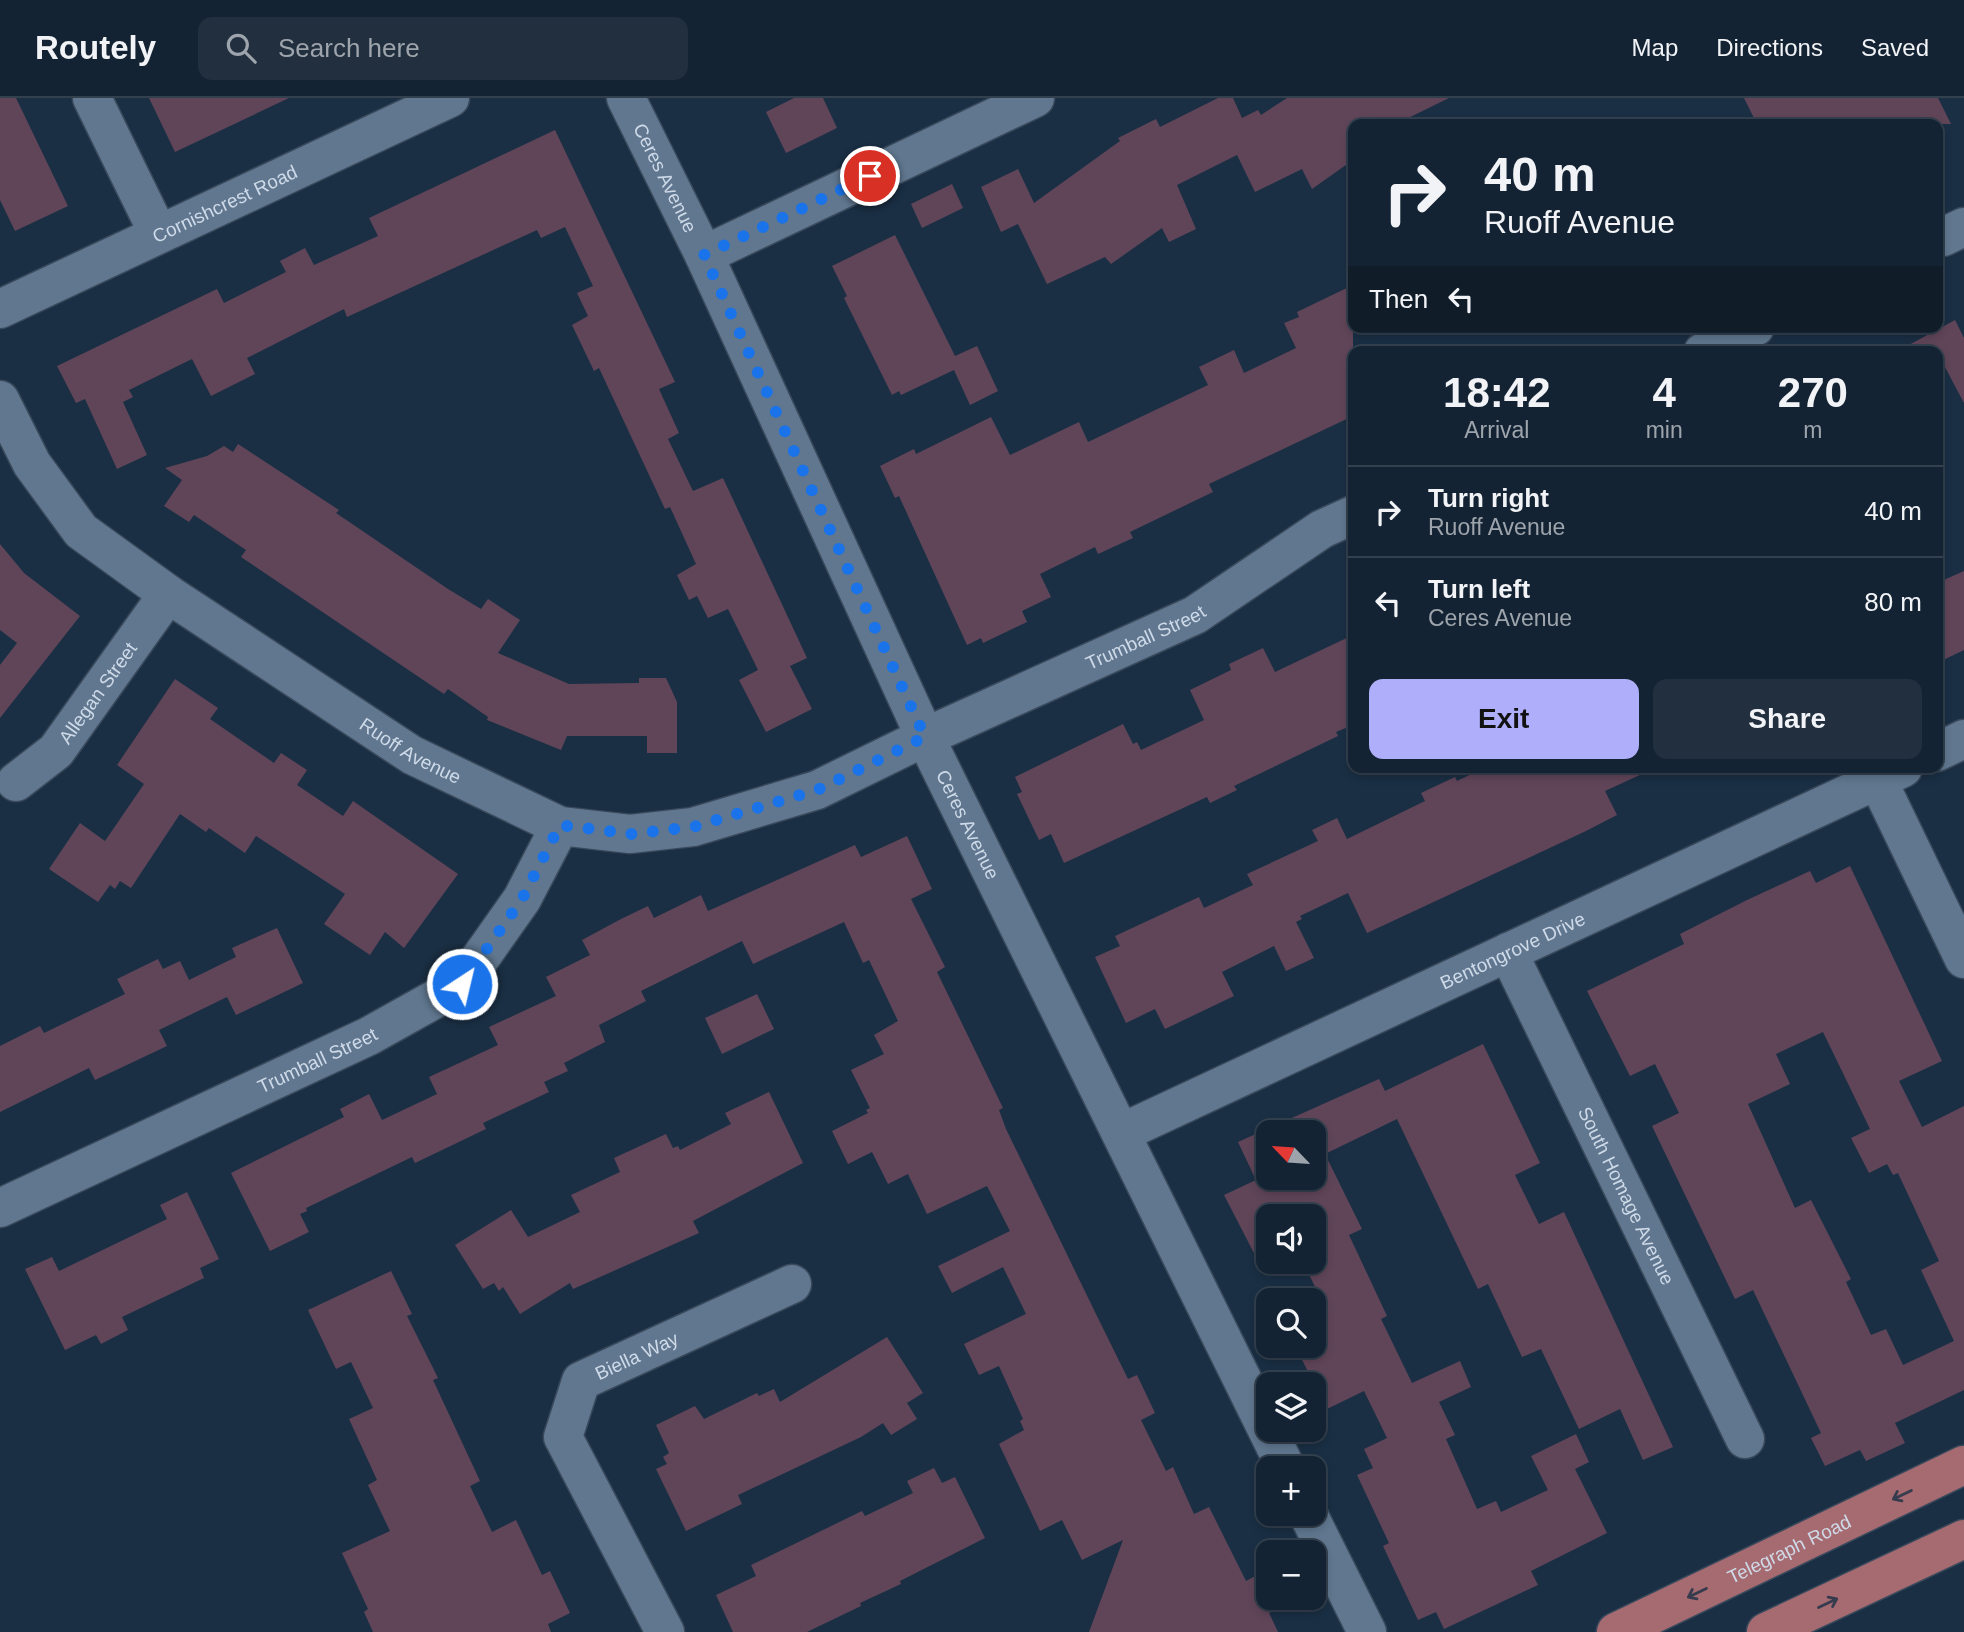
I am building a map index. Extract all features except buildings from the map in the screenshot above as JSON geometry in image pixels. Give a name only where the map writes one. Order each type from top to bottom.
[{"type":"main road","name":"Telegraph Road","points":[[1616,1632],[1964,1465]]},
{"type":"main road","points":[[1766,1632],[1964,1539]]},
{"type":"street","points":[[92,98],[158,233]]},
{"type":"street","name":"Cornishcrest Road","points":[[0,309],[450,98]]},
{"type":"street","name":"Ceres Avenue","points":[[626,98],[704,255],[925,737],[1280,1456]]},
{"type":"street","points":[[704,255],[1035,98]]},
{"type":"street","points":[[1715,346],[1743,333]]},
{"type":"street","name":"Ruoff Avenue","points":[[0,400],[32,464],[81,531],[169,594],[412,755],[560,825],[631,834],[693,827],[817,790],[925,737]]},
{"type":"street","name":"Trumball Street","points":[[925,737],[1195,615],[1322,529],[1348,516]]},
{"type":"street","name":"Allegan Street","points":[[16,782],[56,751],[169,594]]},
{"type":"street","points":[[1943,749],[1964,739]]},
{"type":"street","points":[[1891,774],[1964,959]]},
{"type":"street","name":"Bentongrove Drive","points":[[1121,1133],[1891,774]]},
{"type":"street","name":"Trumball Street","points":[[0,1208],[369,1036],[462,984],[522,899],[560,825]]},
{"type":"street","name":"South Homage Avenue","points":[[1508,953],[1745,1439]]},
{"type":"street","name":"Biella Way","points":[[665,1632],[563,1437],[581,1381],[792,1284]]},
{"type":"street","points":[[1314,1526],[1367,1632]]},
{"type":"route","points":[[462,984],[522,899],[560,825],[631,834],[693,827],[817,790],[925,737],[704,255],[870,176]]}]
